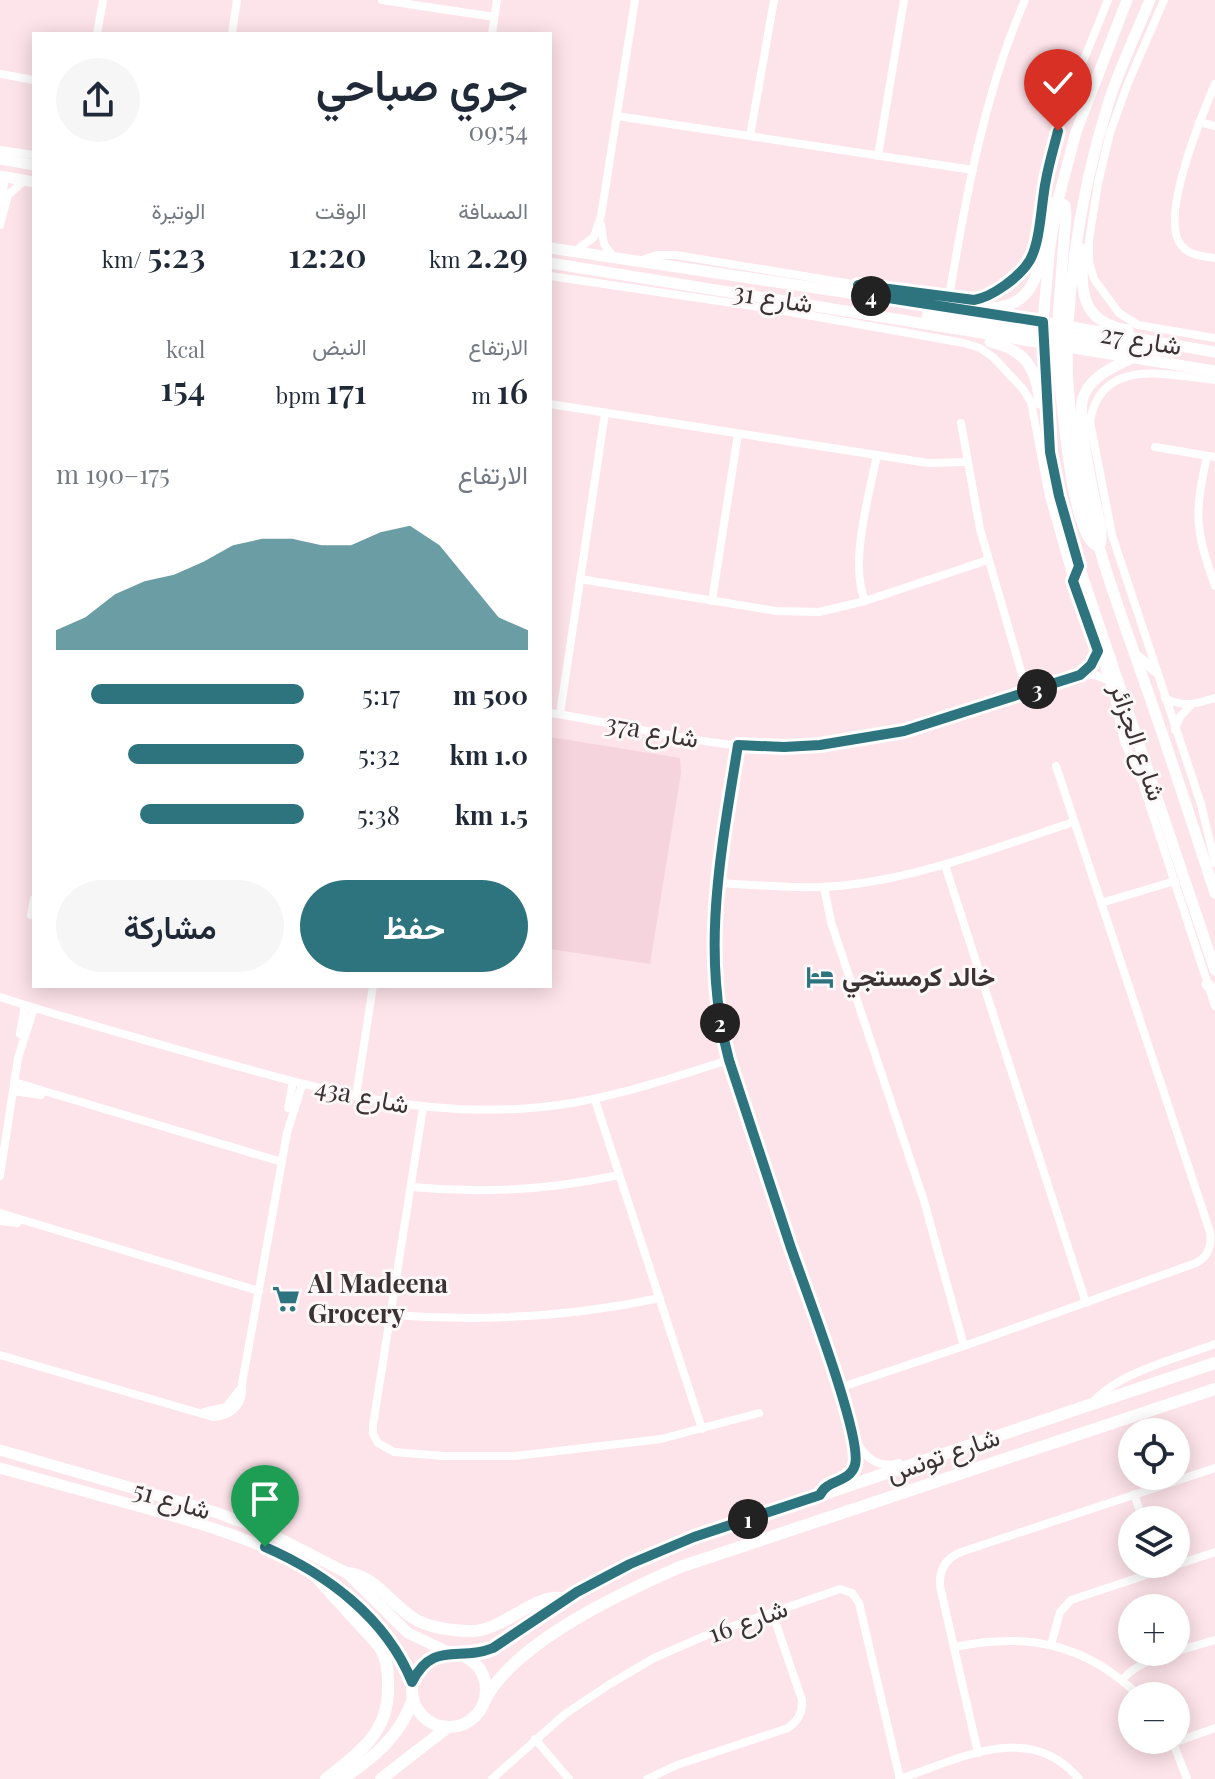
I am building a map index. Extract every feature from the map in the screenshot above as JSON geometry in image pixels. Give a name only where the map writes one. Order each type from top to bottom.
[{"type":"main road","name":"شارع الجزائر","points":[[1127,0],[1080,119],[1058,200],[1050,245],[1056,335],[1097,546],[1215,893]]},
{"type":"main road","name":"شارع الجزائر","points":[[1150,0],[1110,98],[1097,141],[1056,335],[1050,452],[1079,566],[1215,970]]},
{"type":"main road","points":[[1097,141],[1110,133]]},
{"type":"main road","points":[[0,159],[32,167]]},
{"type":"main road","points":[[2,177],[17,169],[32,168]]},
{"type":"main road","points":[[2,177],[29,181]]},
{"type":"main road","points":[[917,303],[998,308],[1024,296],[1039,272],[1049,207],[1058,200]]},
{"type":"main road","points":[[1083,206],[1082,290],[1092,313],[1116,328],[1215,349]]},
{"type":"main road","name":"شارع 31","points":[[552,247],[917,303],[1056,335]]},
{"type":"main road","name":"شارع 31","points":[[552,263],[848,310],[1056,335]]},
{"type":"main road","points":[[858,285],[869,295]]},
{"type":"main road","points":[[848,310],[858,318],[988,342],[1017,353],[1035,376],[1044,437],[1050,452]]},
{"type":"main road","points":[[1056,335],[1215,359]]},
{"type":"main road","name":"شارع 27","points":[[1056,335],[1215,349]]},
{"type":"main road","name":"شارع 27","points":[[1056,335],[1130,359],[1215,371]]},
{"type":"main road","points":[[1097,546],[1101,542],[1101,528],[1082,421],[1083,398],[1098,377],[1130,359]]},
{"type":"main road","points":[[1073,581],[1079,566]]},
{"type":"main road","points":[[1135,655],[1156,671]]},
{"type":"main road","name":"شارع تونس","points":[[454,1654],[493,1648],[602,1577],[672,1545],[1215,1363]]},
{"type":"main road","points":[[1193,1396],[1215,1383]]},
{"type":"main road","name":"شارع تونس","points":[[485,1700],[505,1671],[538,1645],[602,1605],[666,1573],[737,1546],[1215,1389]]},
{"type":"main road","name":"شارع 51","points":[[0,1450],[229,1517],[280,1538],[347,1573],[408,1633],[454,1654]]},
{"type":"main road","name":"شارع 51","points":[[0,1468],[218,1528],[242,1536],[308,1568],[352,1601],[394,1644],[412,1682]]},
{"type":"main road","points":[[308,1568],[379,1646],[386,1658],[388,1672],[388,1703],[377,1733],[365,1748],[326,1779]]},
{"type":"main road","points":[[347,1573],[362,1576],[421,1623],[467,1631],[493,1627],[548,1598],[565,1599]]},
{"type":"main road","points":[[454,1654],[478,1667],[484,1677],[485,1700],[472,1720],[448,1727],[430,1722],[417,1708],[412,1682],[431,1658],[454,1654]]},
{"type":"main road","points":[[342,1779],[377,1755],[391,1740],[404,1721],[413,1699]]},
{"type":"main road","points":[[381,1779],[448,1727]]},
{"type":"street","points":[[97,32],[103,0]]},
{"type":"street","points":[[232,32],[237,0]]},
{"type":"street","points":[[382,0],[494,17]]},
{"type":"street","points":[[492,32],[497,0]]},
{"type":"street","points":[[574,252],[594,237],[601,216],[635,0]]},
{"type":"street","points":[[750,136],[774,0]]},
{"type":"street","points":[[878,156],[904,0]]},
{"type":"street","points":[[949,297],[973,170],[993,89],[1025,0]]},
{"type":"street","points":[[638,262],[657,255],[676,255],[949,297],[974,300],[988,295],[1016,275],[1031,259],[1046,178],[1065,106],[1108,0]]},
{"type":"street","points":[[1164,0],[1110,133],[1098,183],[1088,257],[1092,276],[1119,313],[1132,323],[1215,338]]},
{"type":"street","points":[[0,74],[32,80]]},
{"type":"street","points":[[1215,84],[1185,166],[1174,214],[1176,236],[1184,249],[1215,258]]},
{"type":"street","points":[[617,116],[973,170]]},
{"type":"street","points":[[1199,122],[1215,126]]},
{"type":"street","points":[[0,150],[32,155]]},
{"type":"street","points":[[0,206],[2,177]]},
{"type":"street","points":[[0,225],[8,195],[29,181]]},
{"type":"street","points":[[601,216],[602,239],[615,259]]},
{"type":"street","points":[[552,276],[824,317],[964,343],[987,351],[1023,389],[1031,402],[1049,496],[1073,581],[1215,1006]]},
{"type":"street","points":[[1215,380],[1135,373],[1110,385],[1091,410],[1091,438],[1112,535],[1201,804],[1215,863]]},
{"type":"street","points":[[552,404],[937,464],[966,462]]},
{"type":"street","points":[[555,713],[580,579],[605,413]]},
{"type":"street","points":[[961,423],[966,462],[988,560],[1027,692]]},
{"type":"street","points":[[712,601],[738,434]]},
{"type":"street","points":[[1155,447],[1211,457],[1198,498],[1197,519],[1200,540],[1215,586]]},
{"type":"street","points":[[865,601],[860,591],[859,566],[877,455]]},
{"type":"street","points":[[580,579],[797,613],[841,609],[988,560]]},
{"type":"street","points":[[1080,675],[1091,665],[1098,651]]},
{"type":"street","name":"37a شارع","points":[[555,713],[676,736],[738,745],[784,747],[852,742],[929,724],[1080,675],[1095,675],[1108,680]]},
{"type":"street","points":[[1165,698],[1191,706],[1215,698]]},
{"type":"street","points":[[1175,730],[1179,718],[1191,706]]},
{"type":"street","points":[[738,745],[718,883],[714,975],[719,1018],[729,1060],[853,1437],[856,1455],[852,1471],[842,1480],[825,1486],[820,1495]]},
{"type":"street","points":[[839,1388],[1199,1262],[1209,1250],[1212,1232],[1056,766]]},
{"type":"street","points":[[718,883],[824,887],[887,879],[945,865],[1074,822]]},
{"type":"street","points":[[945,865],[1086,1303]]},
{"type":"street","points":[[1101,903],[1175,881]]},
{"type":"street","points":[[824,887],[831,922],[924,1201],[964,1346]]},
{"type":"street","points":[[31,915],[32,910]]},
{"type":"street","points":[[356,1096],[373,988]]},
{"type":"street","name":"43a شارع","points":[[0,997],[297,1083],[423,1108],[510,1110],[595,1100],[729,1060]]},
{"type":"street","points":[[0,1176],[18,1058],[30,1006]]},
{"type":"street","points":[[0,1355],[202,1413],[228,1410],[242,1384],[297,1083]]},
{"type":"street","points":[[14,1087],[61,1097],[242,1151],[282,1158]]},
{"type":"street","points":[[595,1100],[702,1429]]},
{"type":"street","points":[[423,1108],[373,1425],[373,1434],[378,1443],[389,1451],[400,1453],[515,1456],[614,1446],[702,1429],[759,1413]]},
{"type":"street","points":[[412,1187],[497,1192],[540,1189],[619,1175]]},
{"type":"street","points":[[0,1213],[223,1279],[260,1287]]},
{"type":"street","points":[[0,1221],[38,1225]]},
{"type":"street","points":[[392,1315],[453,1319],[529,1318],[660,1298]]},
{"type":"street","points":[[1091,1405],[1101,1394],[1125,1380],[1215,1344]]},
{"type":"street","points":[[853,1437],[865,1455],[881,1465],[894,1465],[912,1458],[927,1460]]},
{"type":"street","points":[[978,1753],[939,1581],[943,1567],[950,1558],[1215,1468]]},
{"type":"street","points":[[1134,1494],[1138,1506]]},
{"type":"street","points":[[1190,1559],[1215,1552]]},
{"type":"street","points":[[1051,1645],[1058,1617],[1067,1603],[1132,1578]]},
{"type":"street","name":"شارع 16","points":[[492,1779],[535,1739],[587,1699],[654,1658],[707,1635],[836,1590],[845,1590],[855,1596],[859,1603],[900,1779]]},
{"type":"street","points":[[647,1779],[677,1765],[788,1728],[796,1722],[801,1713],[802,1700],[772,1612]]},
{"type":"street","points":[[954,1647],[1004,1639],[1051,1645],[1084,1656],[1122,1680],[1129,1671],[1143,1663],[1215,1640]]},
{"type":"street","points":[[1190,1736],[1215,1728]]},
{"type":"street","points":[[535,1739],[569,1779]]},
{"type":"street","points":[[900,1779],[1006,1746],[1038,1750],[1060,1760],[1079,1779]]},
{"type":"street","points":[[1177,1754],[1187,1779]]},
{"type":"shaded area","points":[[552,737],[680,758],[681,773],[650,964],[552,949]]},
{"type":"place","name":"خالد كرمستجي","points":[[820,977]]},
{"type":"place","name":"Al Madeena Grocery","points":[[286,1299]]},
{"type":"route","points":[[265,1547],[308,1568],[352,1601],[394,1644],[412,1682],[431,1658],[450,1653],[473,1654],[493,1648],[602,1577],[694,1537],[820,1495],[825,1486],[842,1480],[852,1471],[855,1445],[839,1388],[729,1060],[719,1018],[713,948],[729,803],[738,745],[820,745],[886,735],[966,713],[1080,675],[1095,658],[1098,651],[1073,581],[1079,566],[1050,452],[1043,322],[869,295],[858,285],[974,300],[988,295],[1016,275],[1031,259],[1034,249],[1058,131]]}]
